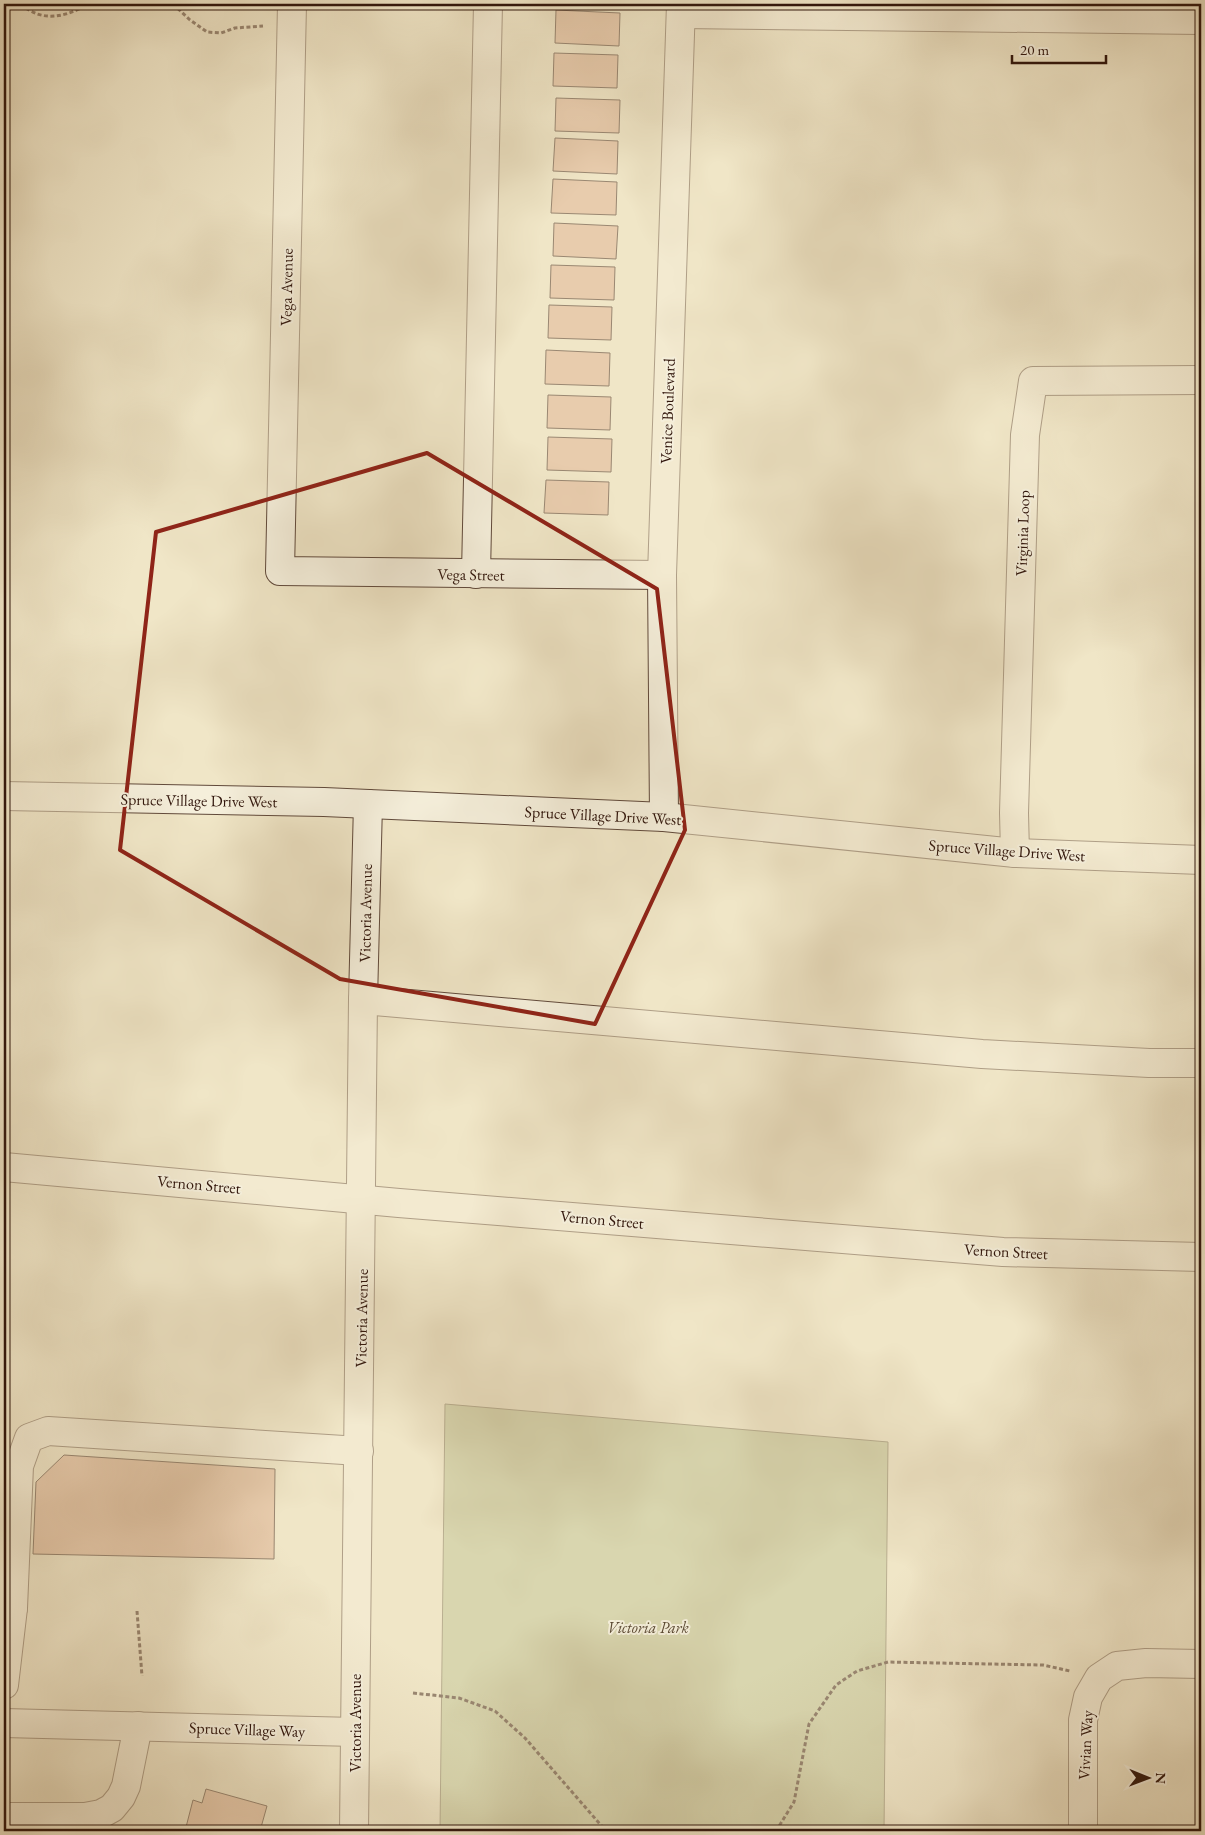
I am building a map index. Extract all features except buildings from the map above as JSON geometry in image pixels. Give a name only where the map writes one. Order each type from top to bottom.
[{"type":"street","points":[[476,574],[488,4]]},
{"type":"street","points":[[681,9],[1201,20]]},
{"type":"street","name":"Venice Boulevard","points":[[664,818],[662,575],[681,9]]},
{"type":"street","name":"Vega Avenue","points":[[280,571],[292,15]]},
{"type":"street","name":"Virginia Loop","points":[[1014,853],[1026,435],[1033,381],[1201,380]]},
{"type":"street","name":"Vega Street","points":[[280,571],[662,575]]},
{"type":"street","name":"Spruce Village Drive West","points":[[4,796],[368,804],[664,818],[1014,853],[1201,860]]},
{"type":"street","name":"Victoria Avenue","points":[[354,1831],[368,804]]},
{"type":"street","points":[[364,1000],[982,1054],[1149,1063],[1201,1063]]},
{"type":"street","name":"Vernon Street","points":[[4,1166],[362,1199],[1003,1252],[1201,1257]]},
{"type":"street","points":[[4,1685],[19,1466],[29,1438],[48,1431],[359,1451]]},
{"type":"street","points":[[1099,1678],[1117,1666],[1146,1663],[1201,1664]]},
{"type":"street","name":"Vivian Way","points":[[1083,1831],[1083,1720],[1088,1697],[1099,1678]]},
{"type":"street","name":"Spruce Village Way","points":[[4,1723],[355,1732]]},
{"type":"street","points":[[4,1817],[85,1817],[101,1814],[112,1808],[122,1797],[126,1786],[138,1726]]},
{"type":"path","points":[[21,4],[41,14],[61,16],[89,4]]},
{"type":"path","points":[[173,4],[190,20],[207,32],[221,32],[292,15]]},
{"type":"path","points":[[137,1611],[142,1676]]},
{"type":"path","points":[[776,1831],[794,1802],[809,1724],[836,1685],[857,1671],[888,1662],[1043,1664],[1099,1678]]},
{"type":"path","points":[[412,1693],[459,1698],[495,1710],[525,1738],[606,1831]]},
{"type":"highlighted area","points":[[427,453],[657,589],[685,830],[595,1024],[340,979],[120,850],[156,532]]},
{"type":"green space","name":"Victoria Park","points":[[445,1404],[888,1442],[884,1831],[440,1831]]}]
